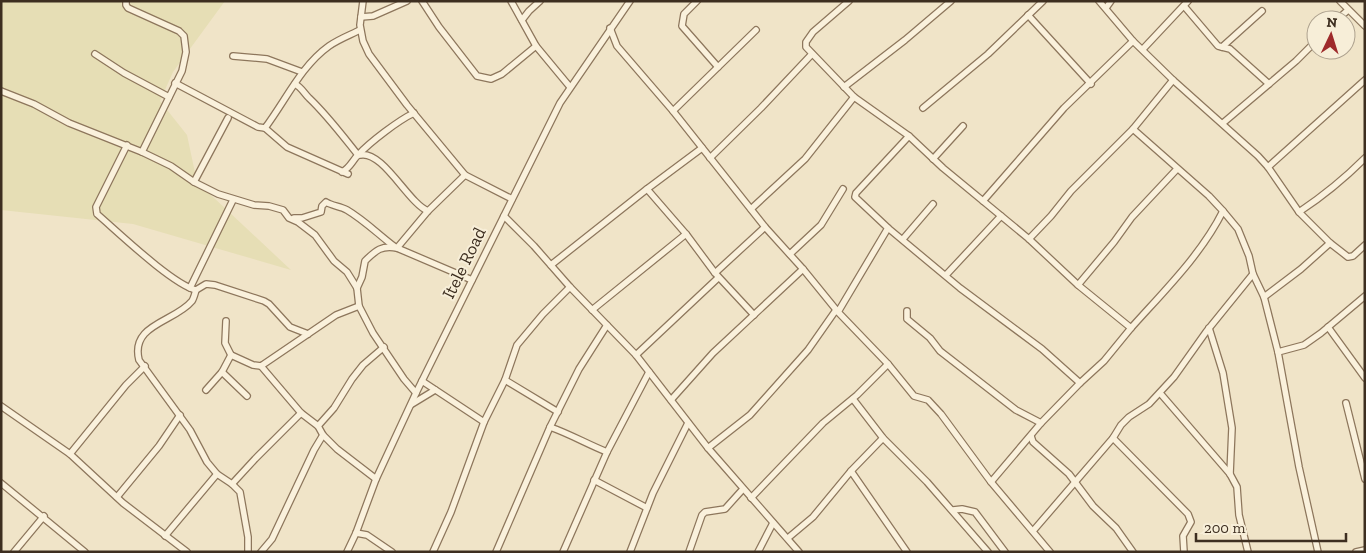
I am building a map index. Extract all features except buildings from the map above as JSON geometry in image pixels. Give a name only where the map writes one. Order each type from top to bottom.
[{"type":"street","points":[[126,1],[128,8],[179,31],[184,36],[186,52],[182,71],[142,152]]},
{"type":"street","points":[[363,1],[360,30],[363,41],[370,54],[407,105],[465,174],[512,199]]},
{"type":"street","points":[[361,17],[373,16],[407,1]]},
{"type":"street","points":[[422,1],[438,27],[477,76],[491,79],[502,74],[536,46]]},
{"type":"street","points":[[512,1],[536,46],[570,87]]},
{"type":"street","points":[[522,20],[529,10],[540,1]]},
{"type":"street","name":"Itele Road","points":[[348,552],[376,479],[416,393],[560,103],[630,1]]},
{"type":"street","points":[[697,1],[684,14],[682,26],[718,67]]},
{"type":"street","points":[[848,1],[813,32],[806,42],[806,47],[812,54],[854,97],[909,136],[933,159],[1131,328]]},
{"type":"street","points":[[844,87],[905,40],[951,1]]},
{"type":"street","points":[[923,108],[988,54],[1043,1]]},
{"type":"street","points":[[1099,1],[1133,40],[1173,80],[1268,167],[1299,212],[1330,243],[1348,257],[1353,256],[1365,246]]},
{"type":"street","points":[[1106,8],[1111,1]]},
{"type":"street","points":[[1340,1],[1348,10]]},
{"type":"street","points":[[1143,50],[1186,4],[1214,42],[1230,49],[1269,84]]},
{"type":"street","points":[[1222,47],[1262,11]]},
{"type":"street","points":[[1028,15],[1091,84]]},
{"type":"street","points":[[610,28],[617,46],[673,111],[765,227],[837,311],[888,364],[914,396],[928,400],[942,414],[991,482],[1050,552]]},
{"type":"street","points":[[265,128],[281,107],[302,72],[328,46],[360,30]]},
{"type":"street","points":[[673,111],[756,30]]},
{"type":"street","points":[[983,201],[1058,114],[1091,84],[1133,40]]},
{"type":"street","points":[[1222,123],[1306,50]]},
{"type":"street","points":[[95,54],[124,73],[168,97]]},
{"type":"street","points":[[710,158],[812,54]]},
{"type":"street","points":[[233,56],[266,60],[302,72]]},
{"type":"street","points":[[1029,239],[1072,191],[1133,129],[1173,80]]},
{"type":"street","points":[[1268,167],[1365,80]]},
{"type":"street","points":[[175,84],[258,127],[265,128],[286,147],[345,173],[358,155],[403,118],[414,113]]},
{"type":"street","points":[[295,84],[320,107],[358,155]]},
{"type":"street","points":[[1,91],[34,104],[74,126],[142,152],[170,166],[194,182],[233,200],[283,210],[289,218],[298,222],[315,235],[334,260],[344,269],[356,288],[359,306],[373,333],[404,379],[416,393]]},
{"type":"street","points":[[751,209],[805,159],[854,97]]},
{"type":"street","points":[[403,118],[407,105]]},
{"type":"street","points":[[194,182],[228,118]]},
{"type":"street","points":[[933,159],[962,126]]},
{"type":"street","points":[[1133,129],[1177,170],[1209,196],[1223,210],[1238,230],[1248,256],[1252,274],[1264,297],[1278,352],[1299,467],[1318,552]]},
{"type":"street","points":[[909,136],[856,192],[855,196],[888,228],[1042,349],[1080,382]]},
{"type":"street","points":[[127,145],[95,210],[97,214],[165,271],[193,289]]},
{"type":"street","points":[[551,265],[702,148]]},
{"type":"street","points":[[358,155],[364,154],[373,158],[390,172],[413,199],[428,211]]},
{"type":"street","points":[[1299,212],[1355,169],[1365,158]]},
{"type":"street","points":[[1078,284],[1132,217],[1177,170]]},
{"type":"street","points":[[397,248],[428,211],[465,174]]},
{"type":"street","points":[[647,189],[686,234],[717,276],[754,315]]},
{"type":"street","points":[[790,254],[821,225],[844,189]]},
{"type":"street","points":[[233,200],[193,289],[192,300],[151,328],[138,341],[136,350],[139,360],[180,415],[207,462],[240,492],[248,537],[248,552]]},
{"type":"street","points":[[289,218],[302,218],[317,214],[321,212],[322,206],[326,202],[329,205],[334,204],[350,212],[397,248]]},
{"type":"street","points":[[902,239],[933,204]]},
{"type":"street","points":[[991,482],[1041,423],[1080,382],[1104,362],[1212,232],[1223,210]]},
{"type":"street","points":[[504,216],[636,355],[708,448],[799,552]]},
{"type":"street","points":[[946,275],[1001,216]]},
{"type":"street","points":[[636,355],[765,227]]},
{"type":"street","points":[[708,448],[750,415],[808,350],[837,311],[888,228]]},
{"type":"street","points":[[592,310],[686,234]]},
{"type":"street","points":[[1264,297],[1301,269],[1330,243]]},
{"type":"street","points":[[356,288],[362,277],[365,261],[373,252],[388,246],[397,248],[472,280]]},
{"type":"street","points":[[671,400],[713,353],[802,268]]},
{"type":"street","points":[[1033,531],[1113,438],[1120,426],[1129,417],[1149,404],[1174,378],[1209,328],[1252,274]]},
{"type":"street","points":[[193,289],[206,284],[215,285],[264,301],[294,330],[308,334]]},
{"type":"street","points":[[433,552],[451,512],[484,422],[505,380],[518,345],[542,314],[570,287]]},
{"type":"street","points":[[1278,352],[1304,345],[1365,296]]},
{"type":"street","points":[[226,321],[225,343],[231,356],[253,366],[261,366],[336,315],[359,306]]},
{"type":"street","points":[[907,311],[907,318],[930,338],[940,351],[1016,410],[1041,423]]},
{"type":"street","points":[[496,552],[550,427],[579,369],[607,325]]},
{"type":"street","points":[[1328,327],[1365,378]]},
{"type":"street","points":[[1209,328],[1223,373],[1232,428],[1230,474]]},
{"type":"street","points":[[294,330],[297,343]]},
{"type":"street","points":[[318,426],[334,408],[363,365],[384,347]]},
{"type":"street","points":[[206,390],[222,372],[231,356]]},
{"type":"street","points":[[751,498],[823,422],[852,399],[888,364]]},
{"type":"street","points":[[70,454],[126,385],[144,366]]},
{"type":"street","points":[[261,366],[301,413],[318,426],[323,435],[337,449],[376,479]]},
{"type":"street","points":[[222,372],[247,396]]},
{"type":"street","points":[[563,552],[607,452],[649,372]]},
{"type":"street","points":[[505,380],[558,412]]},
{"type":"street","points":[[422,382],[484,422]]},
{"type":"street","points":[[412,404],[435,390]]},
{"type":"street","points":[[1160,393],[1230,474],[1237,488],[1239,515],[1248,552]]},
{"type":"street","points":[[852,399],[883,438],[953,510],[988,552]]},
{"type":"street","points":[[1346,403],[1365,479]]},
{"type":"street","points":[[1,406],[70,454],[118,497],[187,552]]},
{"type":"street","points":[[232,484],[254,459],[301,413]]},
{"type":"street","points":[[118,497],[159,446],[180,415]]},
{"type":"street","points":[[630,552],[647,508],[688,423]]},
{"type":"street","points":[[550,427],[573,435],[589,445],[607,452]]},
{"type":"street","points":[[261,552],[272,539],[323,435]]},
{"type":"street","points":[[1031,436],[1033,442],[1068,474],[1094,506],[1116,528],[1134,552]]},
{"type":"street","points":[[788,538],[813,517],[851,471],[883,438]]},
{"type":"street","points":[[1113,438],[1188,514],[1190,522],[1183,536],[1184,552]]},
{"type":"street","points":[[851,471],[907,552]]},
{"type":"street","points":[[166,536],[218,474]]},
{"type":"street","points":[[594,480],[647,508]]},
{"type":"street","points":[[1,483],[86,552]]},
{"type":"street","points":[[689,552],[702,515],[705,512],[725,509],[743,489]]},
{"type":"street","points":[[953,510],[962,509],[975,512],[1005,552]]},
{"type":"street","points":[[14,552],[44,516]]},
{"type":"street","points":[[758,552],[772,523]]},
{"type":"street","points":[[357,530],[392,552]]},
{"type":"street","points":[[1356,552],[1365,550]]},
{"type":"shaded area","points":[[1,1],[225,1],[173,72],[160,101],[187,135],[197,182],[291,270],[133,224],[1,210]]}]
